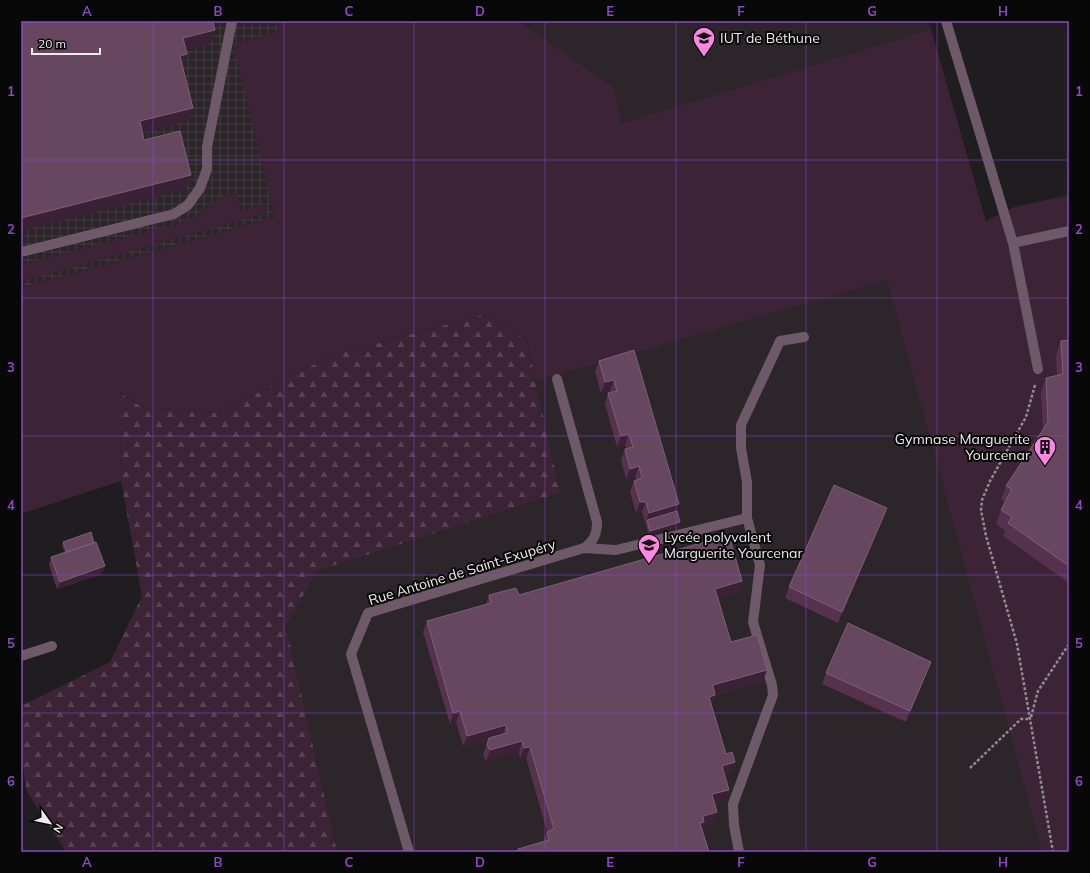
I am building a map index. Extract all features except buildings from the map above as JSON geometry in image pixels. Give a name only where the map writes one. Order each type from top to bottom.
[{"type":"street","points":[[21,252],[174,214],[188,206],[200,188],[207,169],[207,147],[232,21]]},
{"type":"street","points":[[946,21],[1013,243],[1038,369]]},
{"type":"street","points":[[1013,243],[1069,231]]},
{"type":"street","points":[[739,852],[734,825],[733,804],[773,695],[772,685],[753,622],[760,564],[747,518],[748,482],[741,448],[741,425],[780,341],[804,337]]},
{"type":"street","points":[[557,379],[597,522],[597,532],[592,542],[584,548]]},
{"type":"street","points":[[584,548],[616,550],[747,518]]},
{"type":"street","name":"Rue Antoine de Saint-Exupéry","points":[[409,852],[351,654],[368,613],[584,548]]},
{"type":"street","points":[[21,656],[52,646]]},
{"type":"path","points":[[1038,369],[1034,392],[1026,416],[990,481],[982,500],[981,510],[986,536],[1017,644],[1053,852]]},
{"type":"path","points":[[1030,719],[1038,691],[1069,644]]},
{"type":"path","points":[[970,768],[1021,719],[1030,719]]},
{"type":"shaded area","points":[[21,21],[276,21],[278,31],[234,45],[275,217],[21,288]]},
{"type":"shaded area","name":"IUT de Béthune","points":[[518,21],[929,21],[931,29],[622,123],[614,87]]},
{"type":"shaded area","name":"Lycée polyvalent Marguerite Yourcenar","points":[[887,279],[1042,852],[337,852],[286,625],[317,571],[560,493],[536,381]]},
{"type":"green space","points":[[276,21],[518,21],[614,87],[622,123],[931,29],[986,221],[1014,207],[1069,195],[1069,852],[1042,852],[887,280],[536,381],[527,341],[490,313],[333,355],[218,413],[146,410],[120,392],[121,481],[21,514],[21,288],[275,217],[233,45],[278,31]]},
{"type":"green space","points":[[236,193],[241,211],[266,203],[267,213],[21,282],[21,264],[175,225],[195,217],[219,198]]},
{"type":"green space","points":[[490,313],[527,341],[560,493],[317,571],[286,626],[337,852],[66,852],[27,792],[21,756],[21,706],[110,662],[142,596],[121,481],[119,392],[146,410],[218,413],[333,355]]},
{"type":"place","name":"IUT de Béthune","points":[[704,58]]},
{"type":"place","name":"Gymnase Marguerite Yourcenar","points":[[1045,466]]},
{"type":"place","name":"Lycée polyvalent Marguerite Yourcenar","points":[[649,564]]}]
